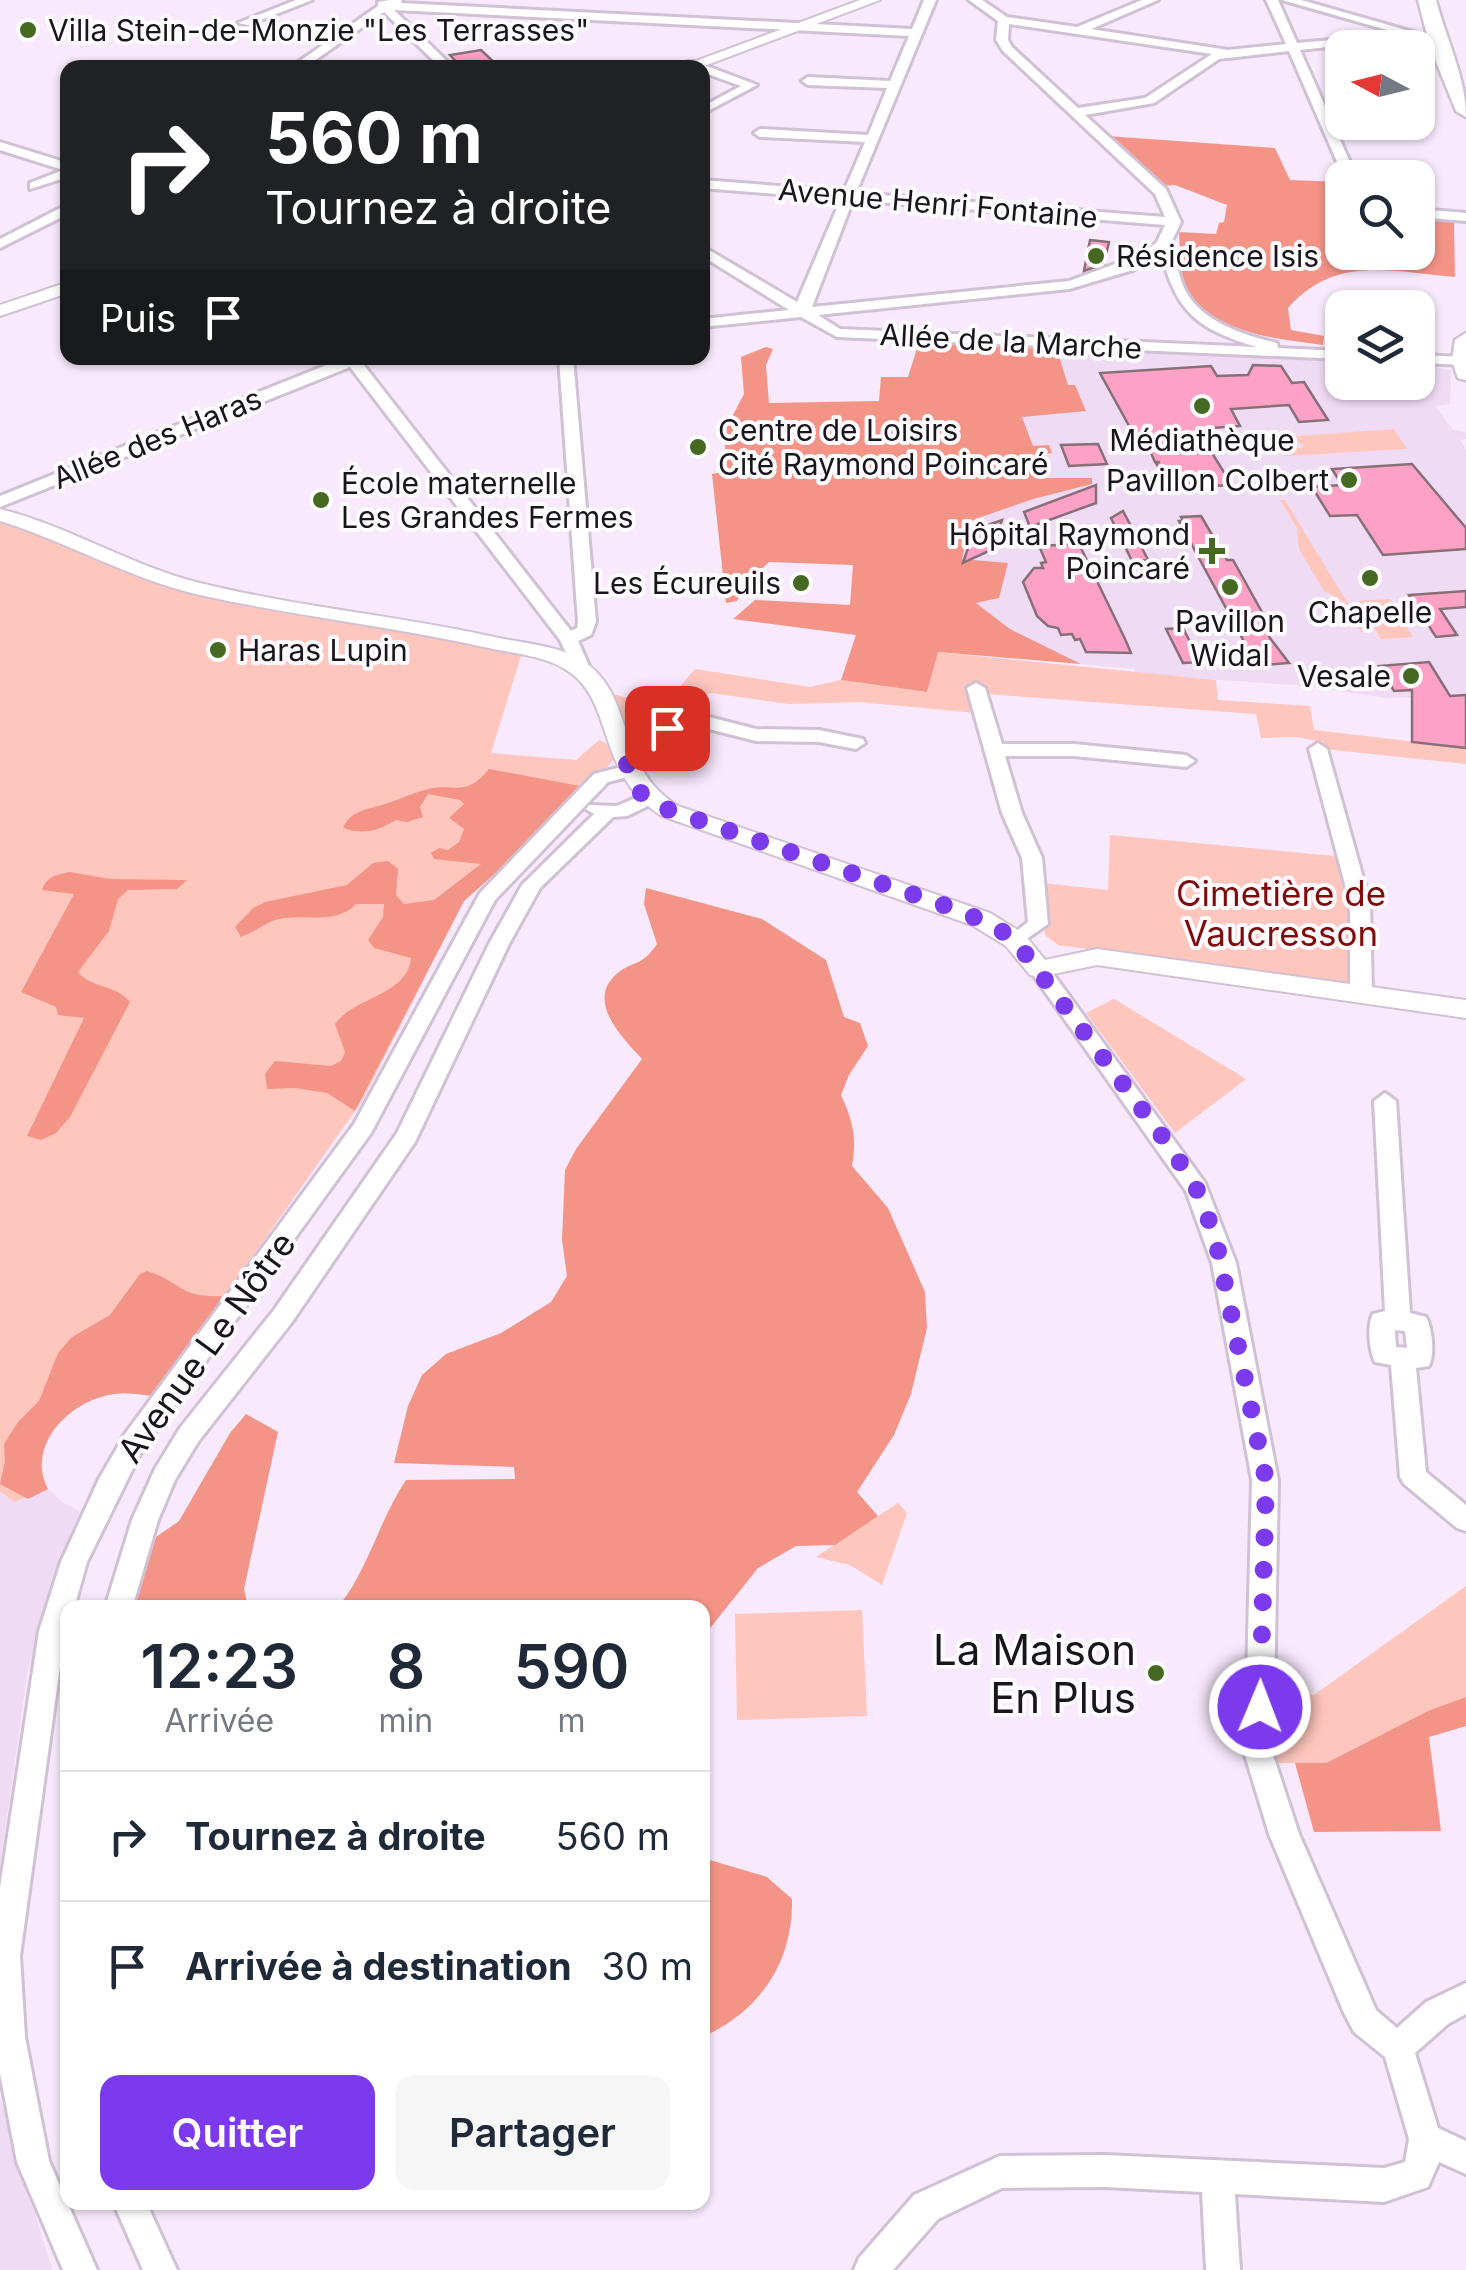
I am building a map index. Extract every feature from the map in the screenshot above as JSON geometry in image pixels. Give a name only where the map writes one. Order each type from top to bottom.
[{"type":"main road","points":[[1428,0],[1428,30]]},
{"type":"main road","points":[[1435,51],[1466,111]]},
{"type":"street","points":[[244,23],[306,0]]},
{"type":"street","points":[[306,60],[380,3],[399,0]]},
{"type":"street","points":[[536,13],[544,0]]},
{"type":"street","points":[[705,60],[873,0]]},
{"type":"street","points":[[805,312],[804,304],[930,0]]},
{"type":"street","points":[[975,0],[1004,20],[1300,63]]},
{"type":"street","points":[[1079,31],[1152,0]]},
{"type":"street","points":[[1272,0],[1344,160]]},
{"type":"street","points":[[1288,0],[1402,30]]},
{"type":"street","points":[[380,3],[918,33]]},
{"type":"street","points":[[380,3],[440,60]]},
{"type":"street","points":[[565,14],[592,5]]},
{"type":"street","points":[[710,322],[805,312],[964,308],[1127,268],[1164,243],[1174,222],[1173,207],[1162,192],[1007,49],[1002,40],[1004,20]]},
{"type":"street","points":[[1074,112],[1138,105],[1155,98],[1203,61],[1232,53],[1325,45]]},
{"type":"street","points":[[710,72],[751,84],[710,108]]},
{"type":"street","points":[[808,81],[896,85]]},
{"type":"street","points":[[760,134],[874,139]]},
{"type":"street","points":[[12,150],[60,167]]},
{"type":"street","points":[[35,186],[60,174]]},
{"type":"street","name":"Avenue Henri Fontaine","points":[[710,185],[1174,222]]},
{"type":"street","points":[[0,244],[60,212]]},
{"type":"street","points":[[1435,215],[1466,218]]},
{"type":"street","points":[[1164,243],[1174,281],[1183,299],[1196,312],[1266,349],[1325,355]]},
{"type":"street","name":"Allée de la Marche","points":[[710,255],[837,333],[1266,349]]},
{"type":"street","points":[[0,311],[60,290]]},
{"type":"street","points":[[954,338],[964,308]]},
{"type":"street","points":[[1435,359],[1465,359]]},
{"type":"street","name":"Allée des Haras","points":[[0,502],[344,365]]},
{"type":"street","points":[[363,365],[568,639],[591,677],[637,790],[647,800],[981,920],[1015,940],[1171,1148],[1208,1212],[1224,1263],[1266,1480],[1259,1754],[1284,1834],[1355,2002],[1365,2020],[1398,2048],[1425,2140],[1424,2158],[1416,2175],[1400,2182],[1087,2170],[1000,2172],[926,2207],[870,2270]]},
{"type":"street","points":[[567,365],[587,622],[585,631],[568,639]]},
{"type":"street","points":[[0,516],[44,527],[137,571],[200,589],[394,622],[582,667]]},
{"type":"street","points":[[976,688],[1012,813],[1034,866],[1038,924],[1015,940]]},
{"type":"street","name":"Avenue Le Nôtre","points":[[61,1600],[112,1479],[134,1440],[363,1128],[487,897],[601,778],[659,731],[701,721],[756,735],[820,736],[858,743]]},
{"type":"street","points":[[994,750],[1074,750],[1186,761]]},
{"type":"street","points":[[1318,750],[1360,904],[1361,994]]},
{"type":"street","points":[[590,790],[588,802],[607,812]]},
{"type":"street","name":"Avenue Le Nôtre","points":[[120,1600],[145,1520],[164,1476],[189,1435],[283,1316],[407,1136],[499,944],[532,885],[607,812],[623,811],[647,800]]},
{"type":"street","points":[[1039,969],[1096,957],[1466,1009]]},
{"type":"street","points":[[1385,1100],[1398,1321],[1417,1323],[1420,1359],[1403,1358],[1414,1476],[1466,1520]]},
{"type":"street","name":"Avenue Le Nôtre","points":[[60,1603],[52,1631],[5,1956],[9,2038],[33,2162],[80,2270]]},
{"type":"street","points":[[1398,2048],[1437,2013],[1466,1998]]},
{"type":"street","points":[[1425,2140],[1466,2158]]},
{"type":"street","points":[[1218,2178],[1223,2270]]},
{"type":"street","points":[[133,2210],[160,2270]]},
{"type":"shaded area","points":[[1107,136],[1275,148],[1290,180],[1325,181],[1325,270],[1366,270],[1325,280],[1288,308],[1291,330],[1324,336],[1323,345],[1231,326],[1182,294],[1179,232],[1216,234],[1219,223],[1224,222],[1227,205],[1175,185],[1162,186]]},
{"type":"shaded area","points":[[1435,218],[1454,221],[1455,277],[1387,270],[1435,270]]},
{"type":"shaded area","points":[[920,339],[1057,350],[1068,385],[1075,385],[1086,411],[1022,417],[1033,446],[1049,445],[1052,453],[1036,456],[1045,478],[1092,478],[1092,484],[970,521],[962,559],[1008,563],[999,598],[976,603],[1010,629],[1081,664],[938,652],[927,692],[841,680],[856,635],[733,619],[755,600],[850,605],[853,565],[769,562],[747,583],[737,601],[726,603],[712,474],[727,471],[724,432],[744,394],[741,357],[766,347],[773,349],[766,365],[769,403],[879,401],[881,377],[908,377]]},
{"type":"shaded area","name":"Hôpital Raymond Poincaré","points":[[1073,348],[1325,360],[1325,400],[1435,400],[1435,368],[1451,370],[1450,404],[1435,406],[1453,430],[1466,432],[1466,439],[1460,440],[1466,449],[1466,695],[1387,698],[1306,686],[1135,674],[1135,669],[1081,664],[1010,629],[951,584],[964,518],[1056,355]]},
{"type":"shaded area","points":[[489,769],[591,788],[464,901],[355,1111],[327,1093],[267,1089],[265,1074],[275,1061],[331,1066],[341,1061],[345,1052],[335,1024],[401,980],[411,958],[374,948],[368,940],[383,917],[384,904],[356,904],[326,917],[281,919],[241,937],[235,927],[253,908],[265,902],[347,885],[373,863],[388,861],[398,869],[396,895],[404,904],[434,900],[481,864],[434,859],[431,853],[439,848],[448,850],[459,842],[464,829],[449,818],[464,804],[460,800],[428,794],[420,807],[423,817],[407,822],[396,820],[371,831],[343,828],[362,811],[427,789],[468,786]]},
{"type":"shaded area","points":[[70,872],[110,879],[187,880],[177,889],[128,890],[118,899],[109,931],[78,972],[130,1002],[70,1117],[56,1133],[41,1140],[27,1136],[84,1018],[58,1015],[56,1007],[21,992],[74,894],[42,890],[44,885],[56,875]]},
{"type":"shaded area","points":[[646,888],[762,919],[826,960],[844,1017],[860,1023],[868,1046],[841,1095],[853,1130],[852,1166],[888,1208],[925,1292],[927,1328],[911,1394],[894,1435],[857,1492],[878,1516],[835,1545],[796,1546],[758,1568],[710,1628],[710,1600],[343,1600],[406,1480],[515,1479],[514,1467],[394,1463],[408,1406],[422,1375],[446,1354],[501,1333],[551,1302],[567,1276],[562,1240],[565,1170],[642,1059],[610,1018],[605,994],[619,972],[643,960],[657,944],[644,904]]},
{"type":"shaded area","points":[[147,1271],[198,1295],[226,1296],[154,1396],[119,1393],[98,1398],[82,1405],[56,1427],[42,1456],[42,1473],[48,1489],[28,1499],[0,1484],[4,1444],[18,1422],[39,1401],[58,1353],[72,1337],[110,1315],[140,1274]]},
{"type":"shaded area","points":[[246,1414],[278,1432],[244,1589],[246,1600],[137,1600],[156,1537],[179,1521],[230,1433]]},
{"type":"shaded area","points":[[48,1489],[80,1511],[28,1669],[0,1866],[0,1491],[14,1502]]},
{"type":"shaded area","points":[[1466,1697],[1466,1726],[1429,1737],[1441,1831],[1314,1832],[1295,1763],[1326,1763],[1430,1710]]},
{"type":"shaded area","points":[[710,1860],[767,1877],[792,1899],[787,1943],[770,1982],[742,2013],[710,2033]]},
{"type":"shaded area","points":[[0,2097],[52,2270],[0,2270]]},
{"type":"green space","points":[[1394,429],[1407,449],[1284,456],[1276,448],[1304,445],[1297,442],[1274,446],[1269,438]]},
{"type":"green space","points":[[1280,500],[1285,500],[1365,632],[1361,632],[1342,600],[1324,591],[1299,549],[1297,528]]},
{"type":"green space","points":[[0,519],[45,534],[154,582],[394,623],[521,656],[491,753],[576,760],[599,740],[609,745],[615,757],[591,788],[464,901],[362,1101],[154,1396],[114,1394],[82,1405],[68,1415],[56,1427],[43,1456],[48,1489],[14,1502],[0,1491]]},
{"type":"green space","points":[[1390,599],[1413,637],[1381,639],[1358,601]]},
{"type":"green space","points":[[937,652],[1216,680],[1218,700],[1310,706],[1314,730],[1466,748],[1466,764],[1325,749],[1324,742],[1296,737],[1261,738],[1256,714],[974,693],[976,713],[860,702],[789,704],[712,693],[655,731],[630,733],[612,694],[663,706],[695,669],[810,687],[841,680],[927,692]]},
{"type":"green space","name":"Cimetière de Vaucresson","points":[[1110,835],[1335,856],[1349,900],[1350,981],[1342,984],[1058,945],[1045,935],[1041,883],[1108,890]]},
{"type":"green space","points":[[1114,999],[1246,1079],[1175,1133],[1086,1013]]},
{"type":"green space","points":[[898,1503],[907,1513],[882,1585],[850,1565],[816,1557]]},
{"type":"green space","points":[[1466,1586],[1466,1697],[1430,1710],[1326,1763],[1275,1763],[1278,1691],[1314,1695]]},
{"type":"green space","points":[[862,1610],[867,1716],[737,1720],[735,1614]]},
{"type":"building","points":[[481,50],[492,60],[455,60],[450,55]]},
{"type":"building","name":"Résidence Isis","points":[[1090,240],[1109,242],[1104,264],[1084,271]]},
{"type":"building","points":[[1253,365],[1281,366],[1292,383],[1304,382],[1328,420],[1299,422],[1289,405],[1231,409],[1240,426],[1197,429],[1232,485],[1168,486],[1156,463],[1160,462],[1155,462],[1142,433],[1133,433],[1100,373],[1211,366],[1217,376],[1248,375]]},
{"type":"building","points":[[1098,444],[1107,464],[1069,466],[1061,445]]},
{"type":"building","points":[[1412,464],[1466,528],[1466,549],[1383,555],[1357,515],[1330,516],[1312,487],[1342,485],[1332,469]]},
{"type":"building","points":[[1096,485],[1096,503],[1030,527],[1024,512]]},
{"type":"building","points":[[1123,511],[1148,560],[1132,561],[1111,518]]},
{"type":"building","name":"Pavillon Widal","points":[[1201,516],[1227,560],[1233,560],[1263,614],[1257,614],[1270,638],[1289,663],[1262,665],[1254,660],[1179,521],[1183,521],[1181,517]]},
{"type":"building","points":[[1002,520],[993,549],[963,563],[974,530]]},
{"type":"building","points":[[1079,544],[1131,653],[1086,652],[1080,639],[1075,640],[1072,634],[1061,635],[1058,628],[1048,626],[1037,616],[1023,582],[1034,568],[1043,568],[1041,563],[1046,562],[1039,546]]},
{"type":"building","points":[[1466,591],[1466,607],[1440,609],[1457,635],[1436,637],[1409,595]]},
{"type":"building","points":[[1183,628],[1200,662],[1183,663],[1166,629]]},
{"type":"building","points":[[1429,662],[1450,696],[1466,695],[1466,748],[1412,742],[1412,690],[1394,691],[1379,666]]},
{"type":"place","name":"Villa Stein-de-Monzie \"Les Terrasses\"","points":[[28,30]]},
{"type":"place","name":"Résidence Isis","points":[[1096,256]]},
{"type":"place","name":"Médiathèque","points":[[1202,406]]},
{"type":"place","name":"Centre de Loisirs Cité Raymond Poincaré","points":[[698,447]]},
{"type":"place","name":"Pavillon Colbert","points":[[1349,480]]},
{"type":"place","name":"École maternelle Les Grandes Fermes","points":[[321,500]]},
{"type":"place","name":"Hôpital Raymond Poincaré","points":[[1212,551]]},
{"type":"place","name":"Chapelle","points":[[1370,578]]},
{"type":"place","name":"Les Écureuils","points":[[801,583]]},
{"type":"place","name":"Pavillon Widal","points":[[1230,587]]},
{"type":"place","name":"Haras Lupin","points":[[218,650]]},
{"type":"place","name":"Vesale","points":[[1411,676]]},
{"type":"place","name":"La Maison En Plus","points":[[1156,1673]]},
{"type":"route","points":[[667,728],[622,751],[637,790],[658,806],[958,910],[1005,931],[1025,950],[1171,1148],[1197,1190],[1224,1263],[1266,1480],[1260,1707]]}]
